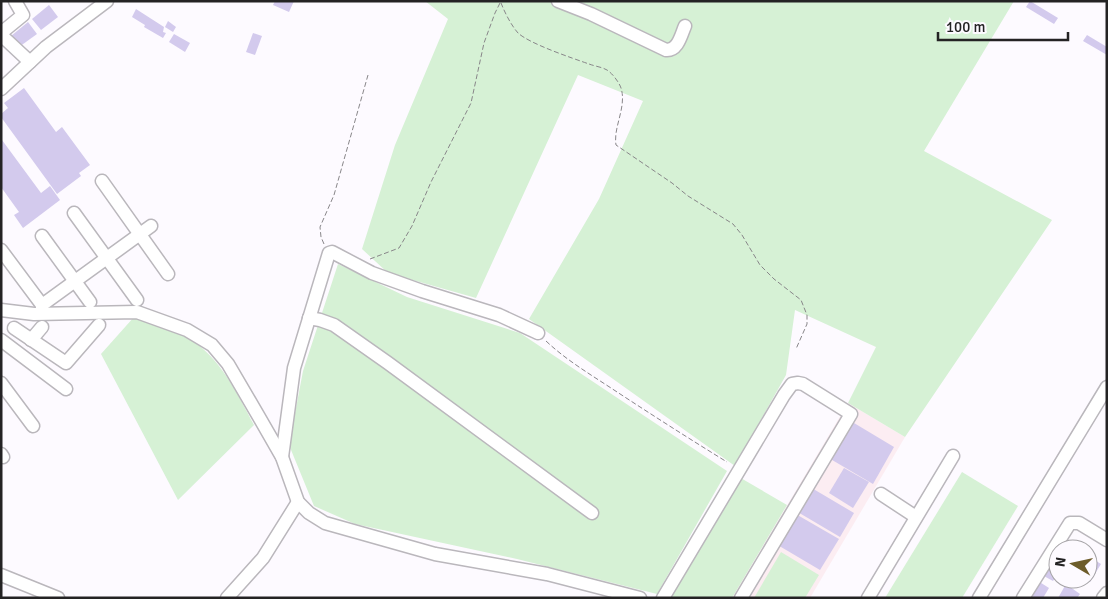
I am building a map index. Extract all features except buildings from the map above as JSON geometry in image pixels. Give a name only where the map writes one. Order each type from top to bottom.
[{"type":"street","points":[[15,1],[23,15],[1,34],[30,62]]},
{"type":"street","points":[[1,89],[46,47],[107,1]]},
{"type":"street","points":[[558,1],[591,14],[666,50],[675,48],[685,26]]},
{"type":"street","points":[[102,181],[168,274]]},
{"type":"street","points":[[74,213],[137,300]]},
{"type":"street","points":[[42,309],[75,281],[151,226]]},
{"type":"street","points":[[42,236],[90,302]]},
{"type":"street","points":[[1,250],[42,309]]},
{"type":"street","points":[[282,457],[294,368],[329,253],[332,252],[372,273],[499,315],[538,333]]},
{"type":"street","points":[[1,310],[20,312],[42,309],[138,312],[187,330],[212,345],[228,364],[282,457],[298,502],[308,513],[326,523],[435,554],[547,574],[640,598]]},
{"type":"street","points":[[1,336],[17,327],[20,312]]},
{"type":"street","points":[[309,318],[334,325],[592,513]]},
{"type":"street","points":[[14,328],[66,363],[99,325]]},
{"type":"street","points":[[31,340],[42,327]]},
{"type":"street","points":[[1,340],[66,389]]},
{"type":"street","points":[[1,383],[33,426]]},
{"type":"street","points":[[663,598],[784,396],[792,384],[803,384],[850,414],[741,598]]},
{"type":"street","points":[[979,598],[1107,388]]},
{"type":"street","points":[[868,598],[953,456]]},
{"type":"street","points":[[881,494],[916,516]]},
{"type":"street","points":[[227,598],[263,558],[298,502]]},
{"type":"street","points":[[1023,598],[1070,523],[1078,523],[1107,540]]},
{"type":"street","points":[[1,575],[58,598]]},
{"type":"street","points":[[1104,598],[1107,593]]},
{"type":"path","points":[[356,265],[399,248],[412,226],[431,182],[471,103],[484,43],[494,13],[501,2],[513,25],[525,37],[565,56],[607,70],[617,81],[621,90],[621,117],[615,137],[616,145],[672,182],[688,196],[733,224],[760,265],[774,279],[801,300],[808,315],[807,324],[796,349]]},
{"type":"path","points":[[329,253],[320,237],[320,226],[334,194],[368,76]]},
{"type":"path","points":[[538,333],[556,351],[727,462]]},
{"type":"shaded area","points":[[848,403],[905,437],[810,598],[732,598]]},
{"type":"green space","points":[[425,1],[1014,1],[924,151],[1052,220],[905,437],[848,403],[876,347],[795,310],[786,375],[735,466],[529,319],[599,199],[643,101],[578,75],[476,298],[388,273],[362,249],[395,145],[448,19]]},
{"type":"green space","points":[[338,264],[407,297],[520,333],[727,471],[657,594],[517,559],[355,524],[314,506],[289,445],[303,371]]},
{"type":"green space","points":[[134,317],[183,334],[210,355],[227,376],[254,425],[178,500],[101,354]]},
{"type":"green space","points":[[962,472],[1018,506],[962,598],[885,598]]},
{"type":"green space","points":[[739,477],[787,505],[732,598],[669,598]]},
{"type":"green space","points":[[781,552],[819,575],[805,598],[754,598]]}]
